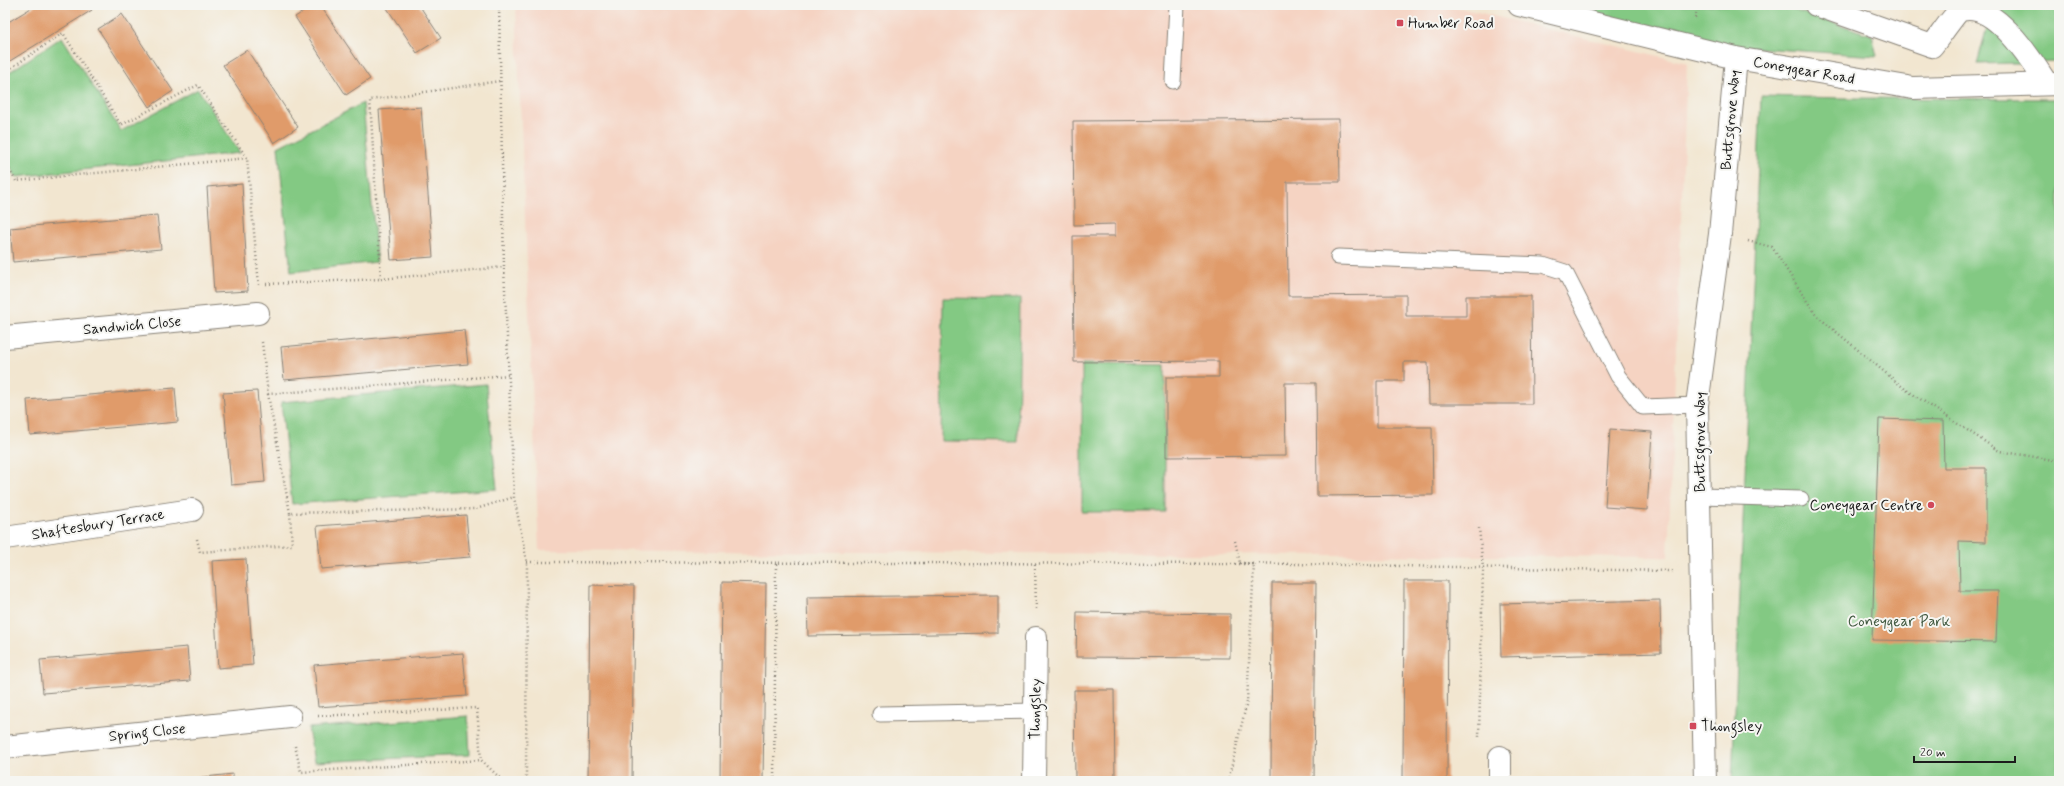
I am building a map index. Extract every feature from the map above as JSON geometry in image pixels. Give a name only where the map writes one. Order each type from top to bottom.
[{"type":"street","name":"Coneygear Road","points":[[1518,5],[1549,9],[1736,58],[1913,88],[2053,84]]},
{"type":"street","name":"Coneygear Road","points":[[1816,5],[1932,46],[1961,10],[1978,6],[1999,17],[2053,84]]},
{"type":"street","name":"Buttsgrove Way","points":[[1705,781],[1702,571],[1697,405],[1720,234],[1736,58]]},
{"type":"street","name":"Sandwich Close","points":[[5,337],[258,313]]},
{"type":"street","name":"Shaftesbury Terrace","points":[[5,538],[192,510]]},
{"type":"street","name":"Thongsley","points":[[1034,781],[1036,638]]},
{"type":"street","name":"Spring Close","points":[[5,747],[290,717]]},
{"type":"street","points":[[1500,757],[1500,781]]},
{"type":"lane","points":[[1173,81],[1177,5]]},
{"type":"lane","points":[[1338,257],[1543,264],[1565,272],[1618,376],[1643,407],[1697,405]]},
{"type":"lane","points":[[1700,496],[1801,500]]},
{"type":"lane","points":[[880,714],[1036,711]]},
{"type":"path","points":[[499,5],[504,268],[514,497],[527,562],[526,781]]},
{"type":"path","points":[[1694,19],[1699,5]]},
{"type":"path","points":[[5,72],[63,33],[121,125],[198,85],[247,158],[259,284],[258,313],[268,394],[290,513],[292,545],[200,552],[192,510]]},
{"type":"path","points":[[381,279],[370,100],[500,81]]},
{"type":"path","points":[[5,163],[16,181],[247,158]]},
{"type":"path","points":[[1720,234],[1772,246],[1816,316],[1905,389],[1999,451],[2059,461]]},
{"type":"path","points":[[259,284],[381,279],[504,268]]},
{"type":"path","points":[[268,394],[509,376]]},
{"type":"path","points":[[290,513],[476,510],[514,497]]},
{"type":"path","points":[[1478,528],[1483,568],[1479,742]]},
{"type":"path","points":[[1235,540],[1240,563]]},
{"type":"path","points":[[527,562],[1254,564]]},
{"type":"path","points":[[774,781],[776,563]]},
{"type":"path","points":[[1240,563],[1702,571]]},
{"type":"path","points":[[1240,563],[1254,564]]},
{"type":"path","points":[[1035,564],[1036,638]]},
{"type":"path","points":[[1228,781],[1247,702],[1254,564]]},
{"type":"path","points":[[481,760],[301,772],[290,717],[477,708],[481,760],[503,781]]},
{"type":"shaded area","points":[[516,5],[1448,5],[1687,63],[1668,557],[539,550]]},
{"type":"green space","points":[[1564,5],[1778,5],[1872,35],[1877,56],[1713,45]]},
{"type":"green space","points":[[1993,5],[2059,5],[2059,62],[1977,64]]},
{"type":"green space","points":[[62,37],[121,131],[198,89],[240,153],[16,177],[5,159],[5,75]]},
{"type":"green space","name":"Coneygear Park","points":[[1761,96],[2059,99],[2059,781],[1732,781]]},
{"type":"green space","points":[[363,103],[377,262],[291,272],[278,147]]},
{"type":"green space","points":[[943,298],[1020,299],[1018,442],[941,441]]},
{"type":"green space","points":[[1082,364],[1165,365],[1165,512],[1082,512]]},
{"type":"green space","points":[[486,384],[497,489],[292,504],[281,402]]},
{"type":"green space","points":[[468,716],[470,755],[314,762],[308,728]]},
{"type":"building","points":[[36,5],[89,5],[92,10],[5,64],[5,24]]},
{"type":"building","points":[[314,5],[320,5],[370,79],[346,95],[295,17]]},
{"type":"building","points":[[385,5],[419,5],[441,38],[417,53]]},
{"type":"building","points":[[122,14],[173,91],[149,107],[98,29]]},
{"type":"building","points":[[247,50],[298,127],[274,143],[223,65]]},
{"type":"building","points":[[421,107],[433,257],[391,260],[379,110]]},
{"type":"building","points":[[1339,119],[1340,182],[1287,182],[1288,296],[1406,295],[1406,316],[1466,316],[1466,296],[1531,296],[1532,404],[1429,404],[1428,362],[1404,362],[1404,381],[1377,381],[1377,427],[1432,427],[1433,495],[1317,496],[1316,383],[1285,383],[1286,456],[1166,457],[1166,377],[1219,377],[1219,361],[1074,362],[1073,236],[1115,236],[1115,224],[1074,225],[1073,121]]},
{"type":"building","points":[[242,184],[248,291],[214,293],[207,187]]},
{"type":"building","points":[[157,215],[161,249],[13,262],[10,228]]},
{"type":"building","points":[[464,330],[468,364],[284,380],[281,347]]},
{"type":"building","points":[[175,388],[178,422],[30,435],[27,400]]},
{"type":"building","points":[[257,391],[265,482],[231,485],[223,393]]},
{"type":"building","name":"Coneygear Centre","points":[[1879,419],[1943,421],[1944,468],[1986,468],[1986,542],[1959,541],[1960,591],[1998,591],[1996,642],[1872,640]]},
{"type":"building","points":[[1610,429],[1652,432],[1647,510],[1605,507]]},
{"type":"building","points":[[466,515],[470,557],[321,569],[317,526]]},
{"type":"building","points":[[246,559],[253,665],[218,668],[212,561]]},
{"type":"building","points":[[1404,581],[1448,581],[1447,781],[1403,781]]},
{"type":"building","points":[[722,582],[766,583],[763,781],[720,781]]},
{"type":"building","points":[[1272,583],[1316,583],[1314,781],[1271,781]]},
{"type":"building","points":[[590,585],[634,586],[632,781],[588,781]]},
{"type":"building","points":[[998,595],[998,633],[808,636],[807,597]]},
{"type":"building","points":[[1660,600],[1661,653],[1501,657],[1500,604]]},
{"type":"building","points":[[1077,612],[1230,614],[1230,658],[1076,657]]},
{"type":"building","points":[[187,647],[190,681],[43,693],[40,660]]},
{"type":"building","points":[[463,653],[467,696],[318,707],[314,665]]},
{"type":"building","points":[[1074,690],[1114,690],[1115,781],[1075,781]]},
{"type":"building","points":[[233,774],[233,781],[195,781],[195,778]]},
{"type":"place","name":"Humber Road","points":[[1400,23]]},
{"type":"place","name":"Coneygear Centre","points":[[1931,505]]},
{"type":"place","name":"Thongsley","points":[[1693,726]]}]
